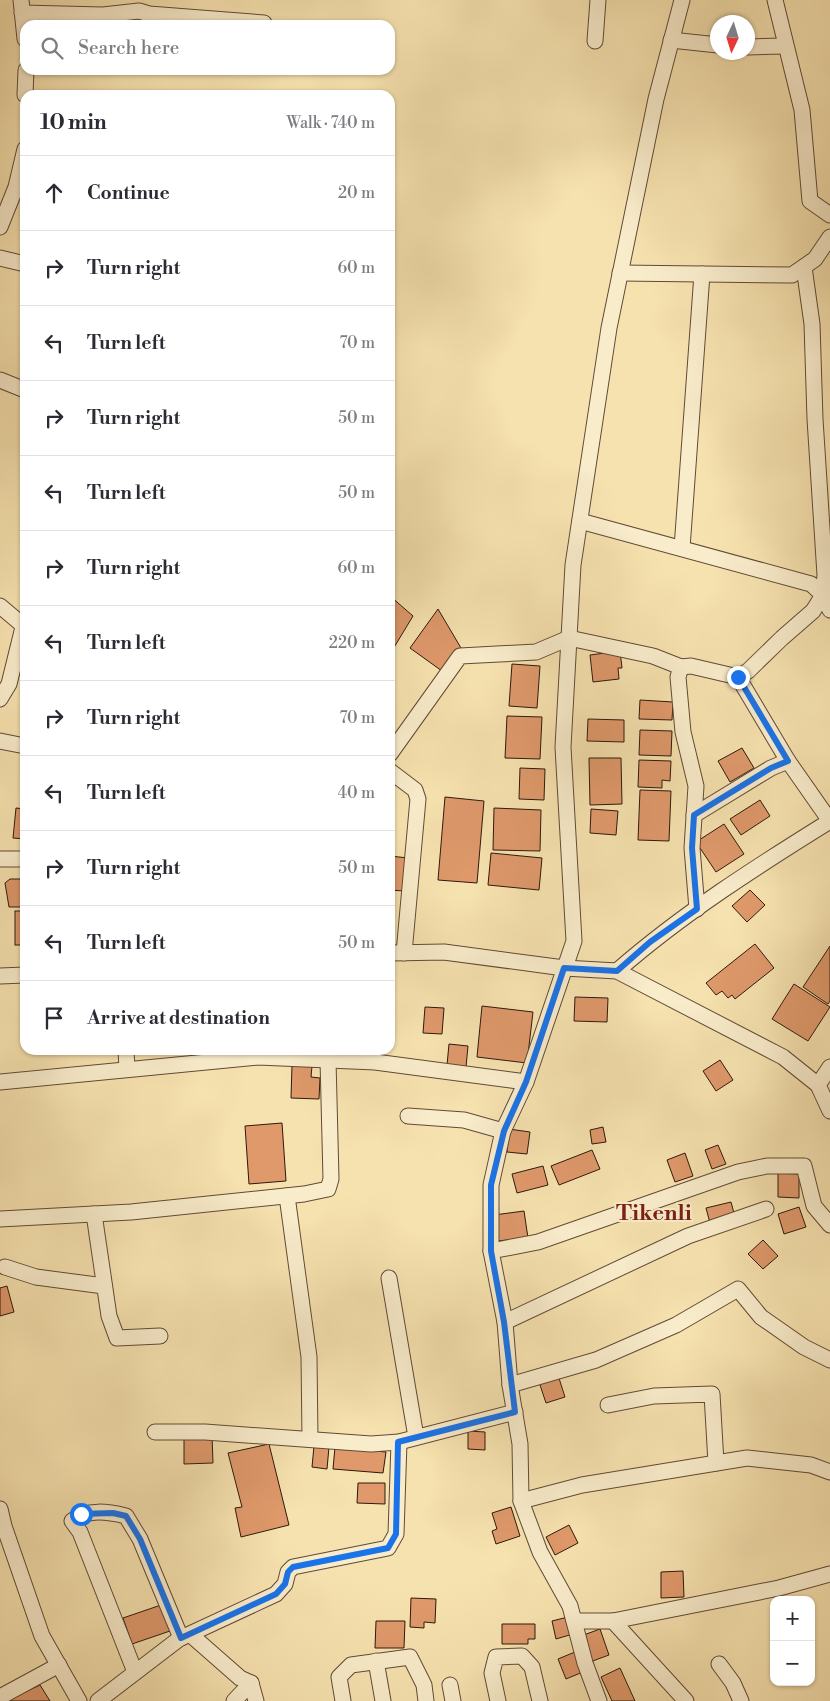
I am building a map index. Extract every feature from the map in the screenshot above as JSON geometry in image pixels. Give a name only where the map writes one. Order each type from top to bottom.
[{"type":"street","points":[[595,41],[598,0]]},
{"type":"street","points":[[599,1701],[585,1664],[570,1606],[540,1552],[521,1501],[520,1444],[510,1385],[504,1322],[491,1251],[491,1185],[504,1131],[526,1082],[574,942],[562,747],[574,565],[609,328],[656,99],[682,0]]},
{"type":"street","points":[[774,0],[802,110],[810,201],[830,215]]},
{"type":"street","points":[[23,20],[22,6],[103,15],[139,5],[149,14],[226,20]]},
{"type":"street","points":[[671,40],[710,44]]},
{"type":"street","points":[[755,47],[785,46]]},
{"type":"street","points":[[25,90],[26,75]]},
{"type":"street","points":[[0,227],[16,187],[20,170]]},
{"type":"street","points":[[620,273],[792,275],[815,260],[830,237]]},
{"type":"street","points":[[0,258],[20,263]]},
{"type":"street","points":[[395,747],[460,656],[536,652],[569,639],[653,656],[681,667],[692,666],[738,677],[748,671],[782,638],[813,612],[823,595],[826,575],[814,419],[812,324],[804,267]]},
{"type":"street","points":[[682,548],[702,274]]},
{"type":"street","points":[[0,380],[20,388]]},
{"type":"street","points":[[580,521],[811,584],[823,595],[830,610]]},
{"type":"street","points":[[0,606],[20,621]]},
{"type":"street","points":[[0,699],[9,684],[20,640]]},
{"type":"street","points":[[681,667],[678,677],[683,732],[696,786],[692,848],[697,909]]},
{"type":"street","points":[[617,971],[650,942],[769,859],[830,821],[788,761],[738,677]]},
{"type":"street","points":[[0,741],[20,745]]},
{"type":"street","points":[[694,815],[771,768],[788,761]]},
{"type":"street","points":[[395,775],[415,790],[418,799],[397,953],[444,952],[564,968],[617,971],[783,1058],[818,1085],[830,1111]]},
{"type":"street","points":[[0,859],[20,859]]},
{"type":"street","points":[[0,976],[20,975]]},
{"type":"street","points":[[126,1055],[127,1068]]},
{"type":"street","points":[[0,1082],[127,1068],[258,1057],[376,1062],[526,1082]]},
{"type":"street","points":[[0,1219],[94,1214],[287,1196],[328,1189],[331,1179],[328,1060]]},
{"type":"street","points":[[818,1085],[830,1066]]},
{"type":"street","points":[[408,1116],[464,1120],[504,1131]]},
{"type":"street","points":[[491,1251],[538,1242],[738,1172],[767,1166],[804,1166],[814,1206],[830,1225]]},
{"type":"street","points":[[287,1196],[309,1357],[310,1439]]},
{"type":"street","points":[[504,1322],[578,1290],[688,1236],[766,1209]]},
{"type":"street","points":[[94,1214],[108,1316],[117,1338],[160,1336]]},
{"type":"street","points":[[5,1266],[36,1276],[104,1286]]},
{"type":"street","points":[[389,1278],[416,1437]]},
{"type":"street","points":[[510,1385],[596,1360],[676,1325],[738,1289],[761,1317],[804,1347],[830,1360]]},
{"type":"street","points":[[608,1405],[654,1396],[712,1394],[716,1463]]},
{"type":"street","points":[[155,1432],[205,1432],[371,1444],[398,1442],[515,1412]]},
{"type":"street","points":[[98,1701],[135,1672],[186,1637],[276,1594],[285,1584],[288,1572],[293,1567],[388,1548],[396,1534],[398,1442]]},
{"type":"street","points":[[521,1501],[582,1485],[747,1458],[811,1465],[830,1472]]},
{"type":"street","points":[[0,1508],[2,1526],[42,1636],[79,1701]]},
{"type":"street","points":[[135,1672],[80,1532],[72,1521],[81,1514],[95,1513],[126,1516],[140,1539],[186,1637],[240,1678],[251,1683]]},
{"type":"street","points":[[574,1621],[612,1621],[779,1588],[830,1574]]},
{"type":"street","points":[[612,1621],[686,1701]]},
{"type":"street","points":[[498,1701],[492,1673],[496,1657],[522,1656],[532,1667],[540,1701]]},
{"type":"street","points":[[343,1701],[339,1677],[351,1665],[410,1657],[424,1685],[426,1701]]},
{"type":"street","points":[[376,1661],[383,1701]]},
{"type":"street","points":[[719,1664],[733,1682],[741,1701]]},
{"type":"street","points":[[0,1697],[59,1666]]},
{"type":"street","points":[[234,1701],[251,1683]]},
{"type":"street","points":[[251,1683],[256,1701]]},
{"type":"street","points":[[450,1685],[453,1701]]},
{"type":"building","points":[[395,600],[413,616],[395,646]]},
{"type":"building","points":[[438,609],[461,648],[442,671],[410,648]]},
{"type":"building","points":[[620,651],[622,668],[618,668],[619,679],[593,682],[590,655]]},
{"type":"building","points":[[512,664],[540,666],[537,708],[509,706]]},
{"type":"building","points":[[640,700],[673,702],[672,720],[639,719]]},
{"type":"building","points":[[507,716],[542,717],[540,759],[505,758]]},
{"type":"building","points":[[588,719],[624,720],[624,742],[587,741]]},
{"type":"building","points":[[640,730],[672,731],[671,756],[639,755]]},
{"type":"building","points":[[742,748],[754,768],[730,782],[718,761]]},
{"type":"building","points":[[589,758],[621,758],[622,804],[590,805]]},
{"type":"building","points":[[639,760],[671,761],[670,781],[662,780],[662,788],[638,787]]},
{"type":"building","points":[[520,768],[545,769],[544,800],[519,799]]},
{"type":"building","points":[[640,790],[671,791],[669,841],[638,840]]},
{"type":"building","points":[[445,797],[484,801],[477,883],[438,880]]},
{"type":"building","points":[[760,800],[770,816],[741,835],[730,819]]},
{"type":"building","points":[[16,808],[20,808],[20,839],[13,838]]},
{"type":"building","points":[[494,808],[541,810],[540,851],[493,850]]},
{"type":"building","points":[[591,809],[618,811],[616,835],[590,833]]},
{"type":"building","points":[[724,824],[744,854],[716,872],[696,842]]},
{"type":"building","points":[[491,853],[542,858],[539,890],[488,885]]},
{"type":"building","points":[[395,857],[408,858],[404,891],[395,890]]},
{"type":"building","points":[[10,879],[20,879],[20,907],[9,907],[5,883]]},
{"type":"building","points":[[750,890],[765,905],[747,922],[732,906]]},
{"type":"building","points":[[15,911],[20,911],[20,945],[15,945]]},
{"type":"building","points":[[755,944],[774,968],[735,999],[732,995],[728,998],[722,991],[716,995],[706,983]]},
{"type":"building","points":[[830,946],[830,1001],[828,1004],[803,987]]},
{"type":"building","points":[[794,984],[830,1007],[808,1041],[772,1019]]},
{"type":"building","points":[[575,997],[608,998],[607,1022],[574,1021]]},
{"type":"building","points":[[482,1006],[533,1012],[527,1063],[477,1057]]},
{"type":"building","points":[[425,1007],[444,1008],[442,1034],[423,1033]]},
{"type":"building","points":[[449,1044],[468,1046],[466,1067],[447,1065]]},
{"type":"building","points":[[720,1060],[733,1080],[716,1091],[703,1071]]},
{"type":"building","points":[[292,1065],[312,1066],[311,1077],[320,1078],[319,1099],[291,1098]]},
{"type":"building","points":[[282,1123],[286,1181],[249,1184],[245,1126]]},
{"type":"building","points":[[603,1127],[606,1142],[592,1144],[590,1130]]},
{"type":"building","points":[[509,1129],[530,1132],[527,1154],[507,1152]]},
{"type":"building","points":[[718,1145],[726,1164],[712,1169],[705,1150]]},
{"type":"building","points":[[592,1150],[600,1169],[559,1185],[551,1166]]},
{"type":"building","points":[[685,1153],[693,1176],[675,1182],[667,1160]]},
{"type":"building","points":[[543,1166],[548,1185],[517,1193],[512,1174]]},
{"type":"building","points":[[778,1173],[799,1174],[799,1198],[778,1197]]},
{"type":"building","points":[[731,1202],[735,1217],[710,1223],[706,1208]]},
{"type":"building","points":[[799,1207],[806,1227],[784,1234],[778,1214]]},
{"type":"building","points":[[524,1211],[528,1238],[497,1241],[494,1215]]},
{"type":"building","points":[[763,1240],[778,1256],[763,1269],[748,1254]]},
{"type":"building","points":[[7,1286],[14,1312],[0,1316],[0,1288]]},
{"type":"building","points":[[557,1372],[565,1397],[546,1403],[538,1379]]},
{"type":"building","points":[[468,1431],[485,1432],[485,1450],[468,1449]]},
{"type":"building","points":[[212,1435],[213,1463],[184,1464],[184,1436]]},
{"type":"building","points":[[269,1444],[289,1525],[241,1537],[235,1508],[242,1507],[228,1453]]},
{"type":"building","points":[[314,1446],[329,1447],[327,1469],[312,1467]]},
{"type":"building","points":[[335,1447],[386,1452],[383,1473],[333,1469]]},
{"type":"building","points":[[358,1483],[385,1483],[385,1504],[357,1503]]},
{"type":"building","points":[[511,1507],[520,1536],[496,1544],[492,1531],[497,1529],[492,1513]]},
{"type":"building","points":[[569,1525],[578,1543],[555,1555],[546,1537]]},
{"type":"building","points":[[683,1571],[684,1597],[661,1598],[661,1572]]},
{"type":"building","points":[[411,1598],[436,1599],[435,1623],[424,1622],[424,1628],[410,1627]]},
{"type":"building","points":[[161,1605],[170,1631],[132,1644],[123,1618]]},
{"type":"building","points":[[568,1617],[573,1634],[556,1639],[552,1621]]},
{"type":"building","points":[[376,1621],[405,1621],[404,1648],[375,1648]]},
{"type":"building","points":[[502,1624],[535,1624],[535,1639],[528,1639],[528,1644],[502,1644]]},
{"type":"building","points":[[600,1629],[609,1655],[590,1662],[581,1636]]},
{"type":"building","points":[[575,1652],[583,1672],[566,1679],[558,1659]]},
{"type":"building","points":[[620,1668],[635,1701],[612,1701],[601,1677]]},
{"type":"building","points":[[40,1685],[50,1701],[6,1701]]},
{"type":"district","name":"Tikenli","points":[[654,1212]]},
{"type":"route","points":[[81,1514],[113,1513],[126,1516],[140,1539],[181,1638],[276,1594],[285,1584],[288,1572],[293,1567],[388,1548],[396,1534],[398,1442],[515,1412],[510,1385],[504,1322],[491,1251],[491,1185],[504,1131],[526,1082],[564,968],[617,971],[650,942],[697,909],[692,848],[694,815],[771,768],[788,761],[738,677]]}]
